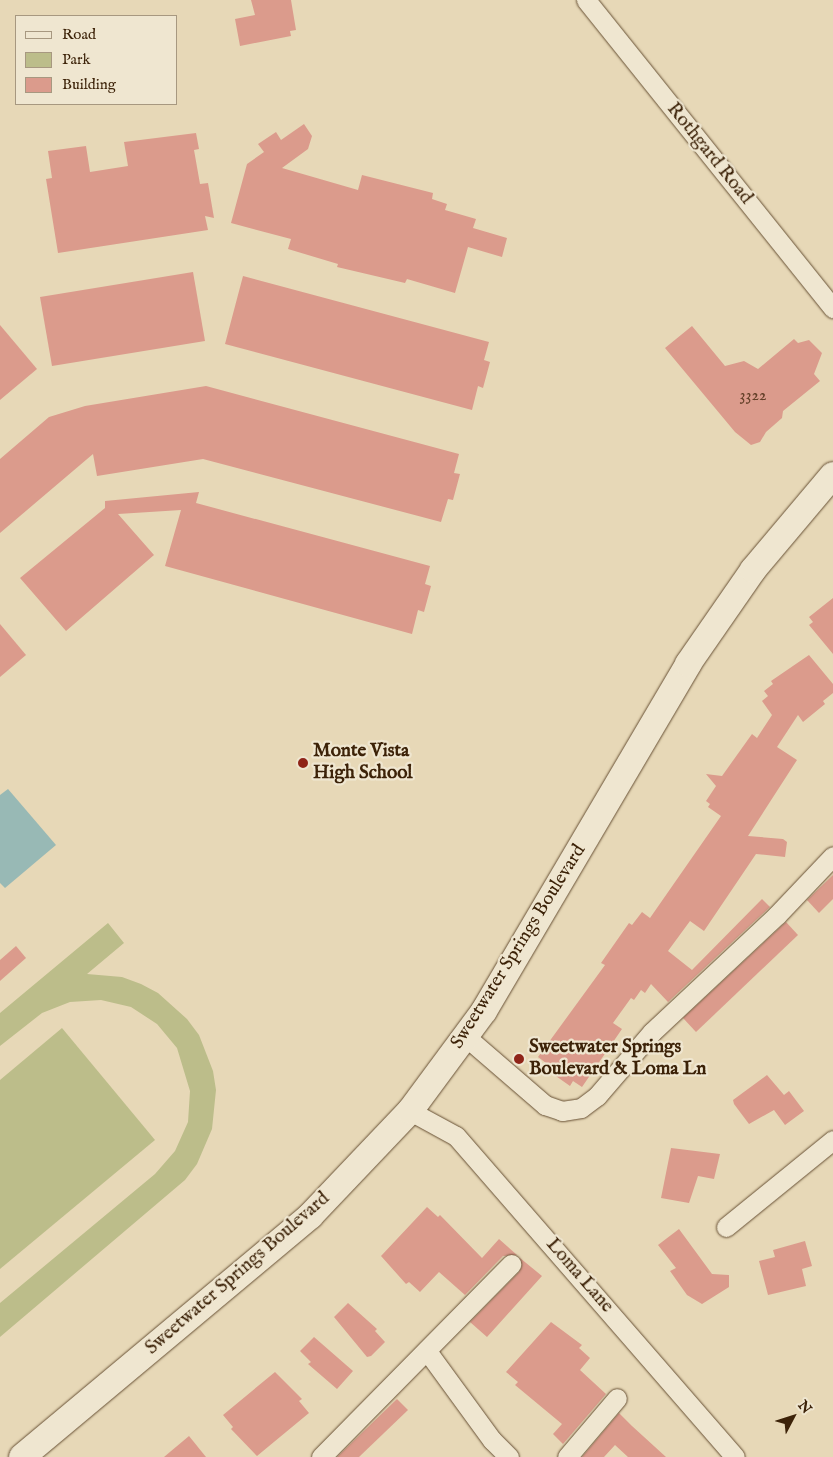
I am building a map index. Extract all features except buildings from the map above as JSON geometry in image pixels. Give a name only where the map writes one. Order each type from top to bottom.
[{"type":"main road","name":"Sweetwater Springs Boulevard","points":[[22,1457],[310,1216],[410,1111],[466,1036],[522,948],[688,664],[753,570],[833,475]]},
{"type":"street","name":"Rothgard Road","points":[[586,0],[833,308]]},
{"type":"street","points":[[466,1036],[545,1105],[562,1111],[581,1108],[597,1096],[652,1032],[777,916],[833,856]]},
{"type":"street","name":"Loma Lane","points":[[410,1111],[456,1136],[735,1457]]},
{"type":"street","points":[[726,1227],[833,1140]]},
{"type":"street","points":[[321,1457],[511,1264]]},
{"type":"street","points":[[427,1351],[492,1440],[509,1457]]},
{"type":"street","points":[[567,1457],[617,1398]]},
{"type":"green space","points":[[108,923],[124,943],[87,974],[122,977],[141,984],[158,993],[187,1019],[199,1035],[213,1071],[216,1090],[212,1129],[197,1164],[185,1180],[0,1337],[0,1303],[155,1174],[175,1151],[188,1122],[190,1091],[177,1048],[157,1024],[131,1007],[101,1000],[70,1002],[42,1013],[0,1046],[0,1013]]},
{"type":"green space","points":[[62,1028],[155,1140],[0,1269],[0,1080]]},
{"type":"water","points":[[8,789],[56,845],[5,888],[0,883],[0,795]]},
{"type":"place","name":"Monte Vista High School","points":[[303,763]]},
{"type":"place","name":"Sweetwater Springs Boulevard & Loma Ln","points":[[519,1059]]}]
